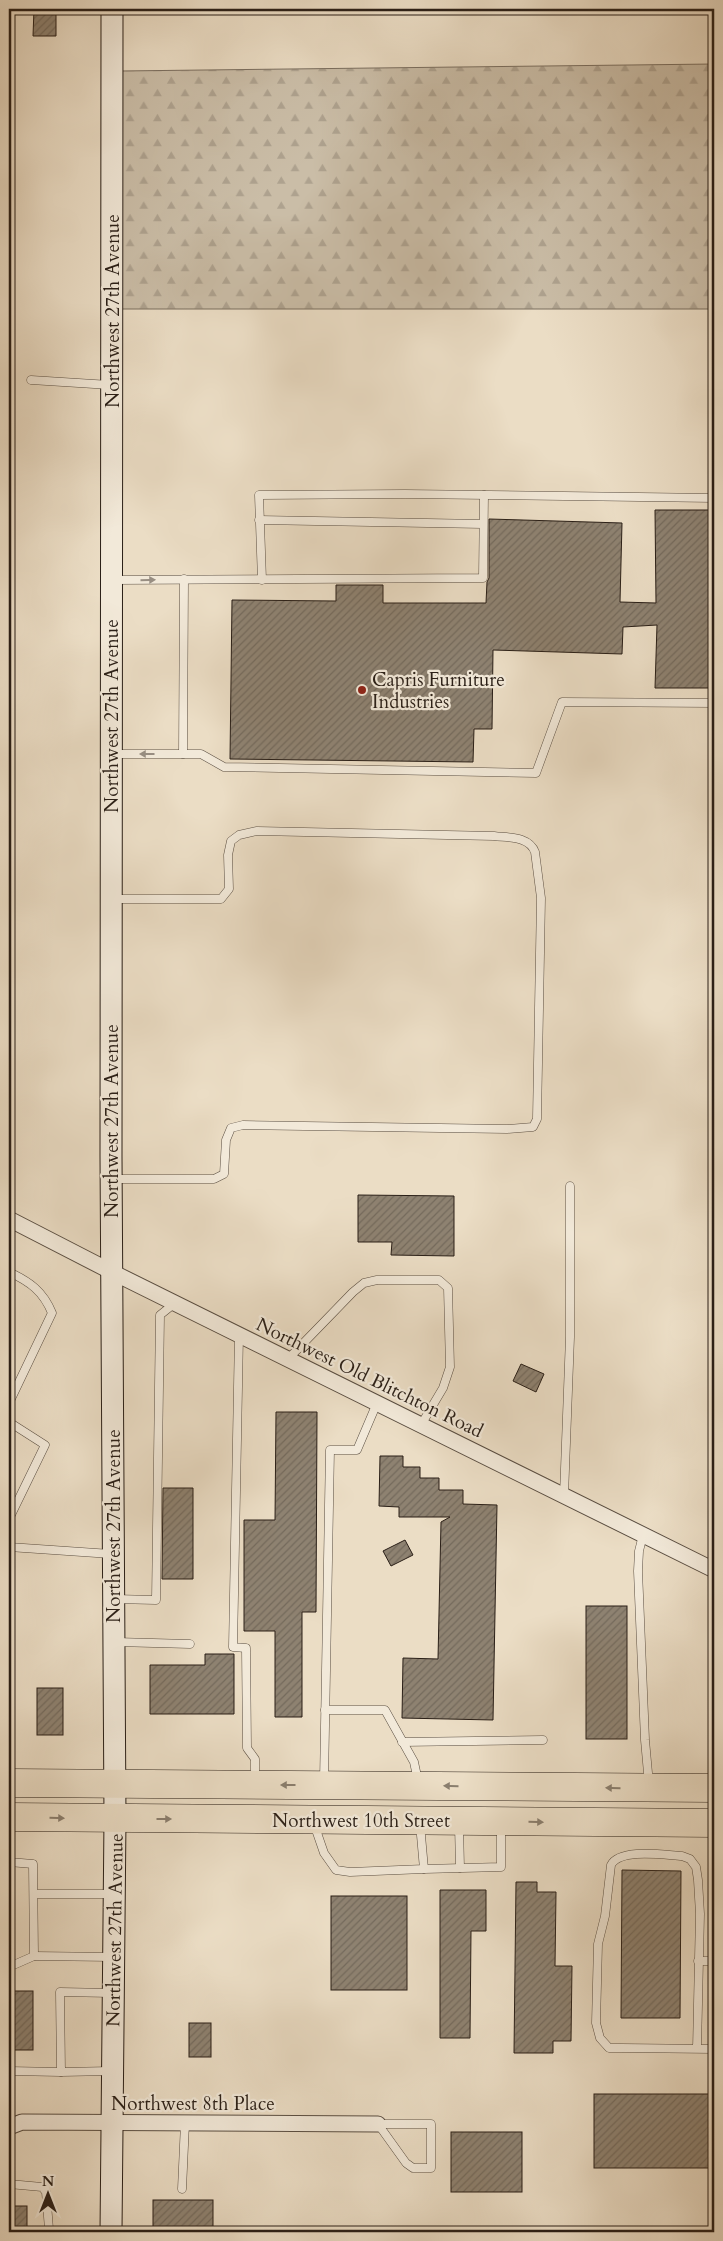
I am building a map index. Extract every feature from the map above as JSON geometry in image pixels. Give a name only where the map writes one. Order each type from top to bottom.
[{"type":"highway","name":"Northwest 10th Street","points":[[9,1783],[714,1788]]},
{"type":"highway","points":[[419,1786],[419,1821]]},
{"type":"highway","name":"Northwest 10th Street","points":[[9,1817],[714,1823]]},
{"type":"street","name":"Northwest 27th Avenue","points":[[111,2232],[115,1819],[111,1179],[112,9]]},
{"type":"street","name":"Northwest Old Blitchton Road","points":[[9,1219],[112,1272],[714,1570]]},
{"type":"street","name":"Northwest 8th Place","points":[[9,2127],[22,2122],[378,2124]]},
{"type":"lane","points":[[30,380],[112,385]]},
{"type":"lane","points":[[262,580],[259,495],[714,498]]},
{"type":"lane","points":[[111,580],[483,578],[484,495]]},
{"type":"lane","points":[[259,520],[483,524]]},
{"type":"lane","points":[[183,754],[184,579]]},
{"type":"lane","points":[[111,754],[201,754],[224,767],[536,773],[562,702],[714,703]]},
{"type":"lane","points":[[111,899],[221,899],[229,889],[228,856],[230,841],[240,835],[257,832],[494,836],[524,840],[533,846],[535,852],[541,898],[537,1119],[533,1127],[508,1129],[243,1126],[231,1128],[226,1140],[224,1174],[214,1179],[111,1179]]},
{"type":"lane","points":[[564,1495],[570,1338],[570,1186]]},
{"type":"lane","points":[[9,1272],[24,1279],[45,1296],[52,1313],[9,1403]]},
{"type":"lane","points":[[288,1359],[364,1283],[377,1280],[439,1280],[448,1288],[450,1367],[442,1388],[422,1425]]},
{"type":"lane","points":[[114,1599],[156,1600],[160,1315],[175,1303]]},
{"type":"lane","points":[[239,1335],[233,1647],[246,1648],[247,1748],[255,1759],[255,1785]]},
{"type":"lane","points":[[324,1786],[330,1450],[357,1450],[377,1403]]},
{"type":"lane","points":[[9,1422],[45,1444],[9,1519]]},
{"type":"lane","points":[[643,1535],[638,1551],[638,1580],[649,1788]]},
{"type":"lane","points":[[9,1541],[9,1547],[114,1554]]},
{"type":"lane","points":[[114,1642],[190,1644]]},
{"type":"lane","points":[[325,1710],[385,1710],[414,1762],[419,1786]]},
{"type":"lane","points":[[402,1742],[542,1740]]},
{"type":"lane","points":[[313,1820],[324,1853],[336,1870],[350,1872],[424,1868],[501,1868],[501,1821]]},
{"type":"lane","points":[[419,1821],[424,1868]]},
{"type":"lane","points":[[459,1821],[460,1868]]},
{"type":"lane","points":[[698,2049],[700,1914],[696,1867],[690,1859],[682,1856],[625,1854],[614,1859],[611,1865],[605,1916],[598,1944],[596,2023],[600,2038],[609,2048],[698,2049],[714,2049]]},
{"type":"lane","points":[[9,1862],[33,1864],[34,1956]]},
{"type":"lane","points":[[34,1894],[114,1894]]},
{"type":"lane","points":[[9,1966],[34,1956],[113,1957]]},
{"type":"lane","points":[[698,1961],[714,1961]]},
{"type":"lane","points":[[61,2072],[60,1992],[113,1993]]},
{"type":"lane","points":[[9,2071],[112,2072]]},
{"type":"lane","points":[[182,2190],[185,2123]]},
{"type":"lane","points":[[378,2124],[431,2124],[431,2168],[413,2168],[406,2163],[378,2124]]},
{"type":"lane","points":[[9,2184],[42,2187],[46,2192],[48,2229],[52,2232]]},
{"type":"green space","points":[[714,64],[714,309],[120,309],[120,71]]},
{"type":"building","points":[[34,9],[56,9],[56,36],[33,36]]},
{"type":"building","points":[[655,510],[714,510],[714,688],[655,688],[657,625],[623,627],[622,654],[493,650],[492,729],[474,729],[473,762],[230,759],[232,600],[336,601],[336,585],[383,585],[383,603],[486,603],[487,582],[489,578],[489,519],[622,523],[620,602],[656,603]]},
{"type":"building","points":[[358,1195],[454,1196],[454,1256],[391,1255],[392,1242],[358,1242]]},
{"type":"building","points":[[521,1364],[544,1374],[536,1392],[513,1381]]},
{"type":"building","points":[[276,1412],[317,1412],[316,1612],[302,1612],[302,1717],[275,1717],[275,1631],[244,1631],[244,1520],[275,1520]]},
{"type":"building","points":[[380,1456],[403,1456],[403,1467],[420,1467],[420,1478],[439,1478],[439,1490],[463,1490],[463,1504],[497,1505],[493,1720],[402,1718],[403,1658],[438,1659],[441,1522],[450,1517],[399,1517],[399,1507],[379,1506]]},
{"type":"building","points":[[163,1488],[193,1488],[193,1579],[162,1579]]},
{"type":"building","points":[[405,1540],[413,1555],[391,1566],[383,1551]]},
{"type":"building","points":[[586,1606],[627,1606],[627,1739],[586,1739]]},
{"type":"building","points":[[205,1654],[234,1654],[234,1714],[150,1714],[150,1665],[205,1665]]},
{"type":"building","points":[[37,1688],[63,1688],[63,1735],[37,1735]]},
{"type":"building","points":[[622,1870],[681,1871],[680,2018],[621,2018]]},
{"type":"building","points":[[516,1882],[537,1882],[537,1892],[556,1892],[555,1966],[572,1966],[571,2041],[553,2041],[553,2053],[514,2053]]},
{"type":"building","points":[[440,1890],[486,1890],[486,1931],[471,1931],[470,2038],[440,2038]]},
{"type":"building","points":[[331,1896],[407,1896],[407,1990],[331,1990]]},
{"type":"building","points":[[9,1991],[33,1991],[33,2050],[9,2050]]},
{"type":"building","points":[[189,2023],[211,2023],[211,2057],[189,2057]]},
{"type":"building","points":[[594,2094],[712,2094],[712,2168],[594,2168]]},
{"type":"building","points":[[451,2132],[522,2132],[522,2192],[451,2192]]},
{"type":"building","points":[[153,2200],[213,2200],[213,2232],[153,2232]]},
{"type":"building","points":[[9,2206],[27,2206],[27,2232],[9,2232]]},
{"type":"place","name":"Capris Furniture Industries","points":[[362,690]]}]
